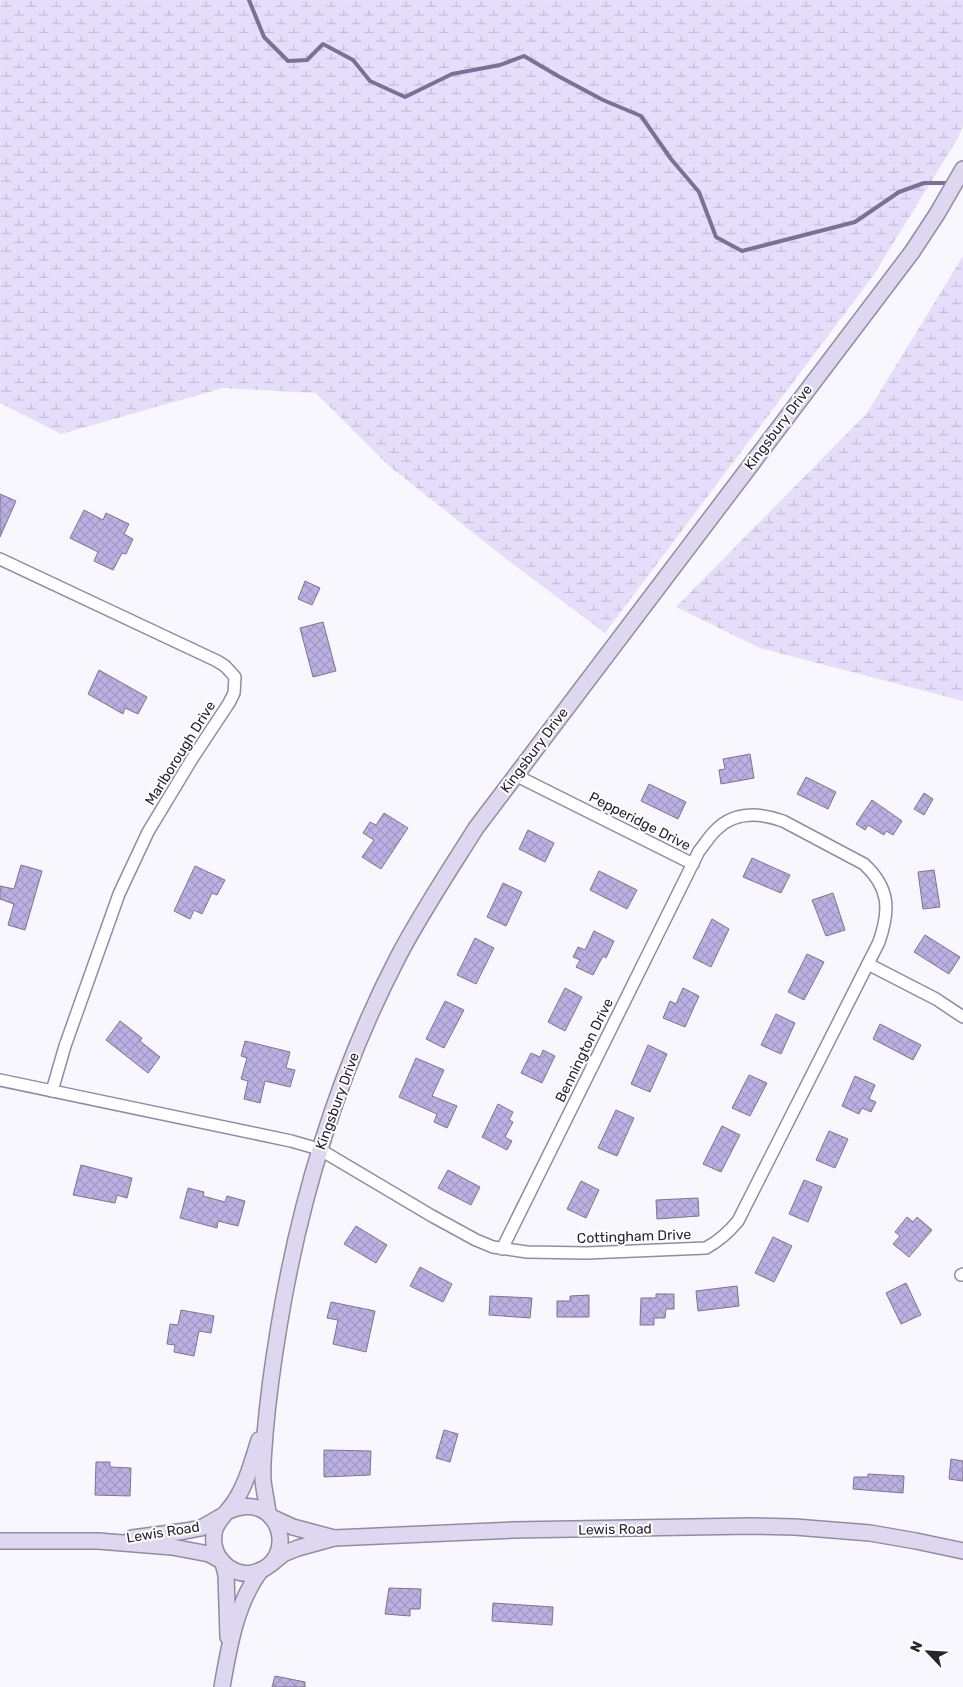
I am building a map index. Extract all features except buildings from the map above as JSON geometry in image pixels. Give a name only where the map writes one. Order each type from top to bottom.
[{"type":"street","name":"Kingsbury Drive","points":[[222,1687],[229,1648],[251,1584],[277,1554],[281,1543],[280,1531],[270,1515],[263,1479],[267,1410],[285,1292],[295,1238],[319,1149],[369,1017],[399,956],[476,828],[900,267],[937,214],[963,169]]},
{"type":"street","name":"Marlborough Drive","points":[[0,559],[217,661],[225,666],[235,678],[234,693],[229,703],[192,759],[148,832],[119,894],[73,1020],[52,1091]]},
{"type":"street","name":"Pepperidge Drive","points":[[515,775],[693,864],[699,851],[717,829],[726,822],[750,814],[770,816],[783,821],[856,858],[874,873],[880,883],[886,909],[885,924],[868,964]]},
{"type":"street","name":"Bennington Drive","points":[[502,1249],[693,864]]},
{"type":"street","points":[[868,964],[936,999],[963,1017]]},
{"type":"street","name":"Cottingham Drive","points":[[319,1149],[476,1240],[493,1247],[527,1252],[587,1253],[706,1248],[728,1233],[738,1221],[868,964]]},
{"type":"street","points":[[0,1080],[291,1141],[319,1149]]},
{"type":"street","name":"Kingsbury Drive","points":[[229,1648],[226,1576],[222,1561],[215,1549],[213,1538],[216,1528],[249,1475],[267,1410]]},
{"type":"street","points":[[227,1513],[238,1507],[249,1506],[259,1508],[293,1527],[334,1538]]},
{"type":"street","name":"Lewis Road","points":[[98,1541],[201,1528],[227,1513]]},
{"type":"street","name":"Lewis Road","points":[[266,1567],[283,1554],[334,1538],[513,1530],[795,1527],[870,1534],[963,1551]]},
{"type":"street","name":"Lewis Road","points":[[0,1542],[98,1541],[196,1550],[215,1556],[222,1561]]},
{"type":"street","points":[[222,1561],[228,1568],[239,1572],[250,1573],[266,1567]]},
{"type":"green space","points":[[0,0],[963,0],[963,126],[958,138],[873,276],[605,633],[506,559],[388,465],[316,393],[223,388],[61,434],[0,403]]},
{"type":"green space","points":[[963,256],[963,701],[760,648],[676,607],[867,413]]},
{"type":"waterway","points":[[249,0],[264,37],[288,61],[307,60],[323,44],[353,60],[370,81],[405,97],[452,74],[500,65],[524,56],[603,100],[641,116],[671,159],[699,192],[716,237],[742,251],[855,222],[899,192],[924,183],[951,183]]}]
